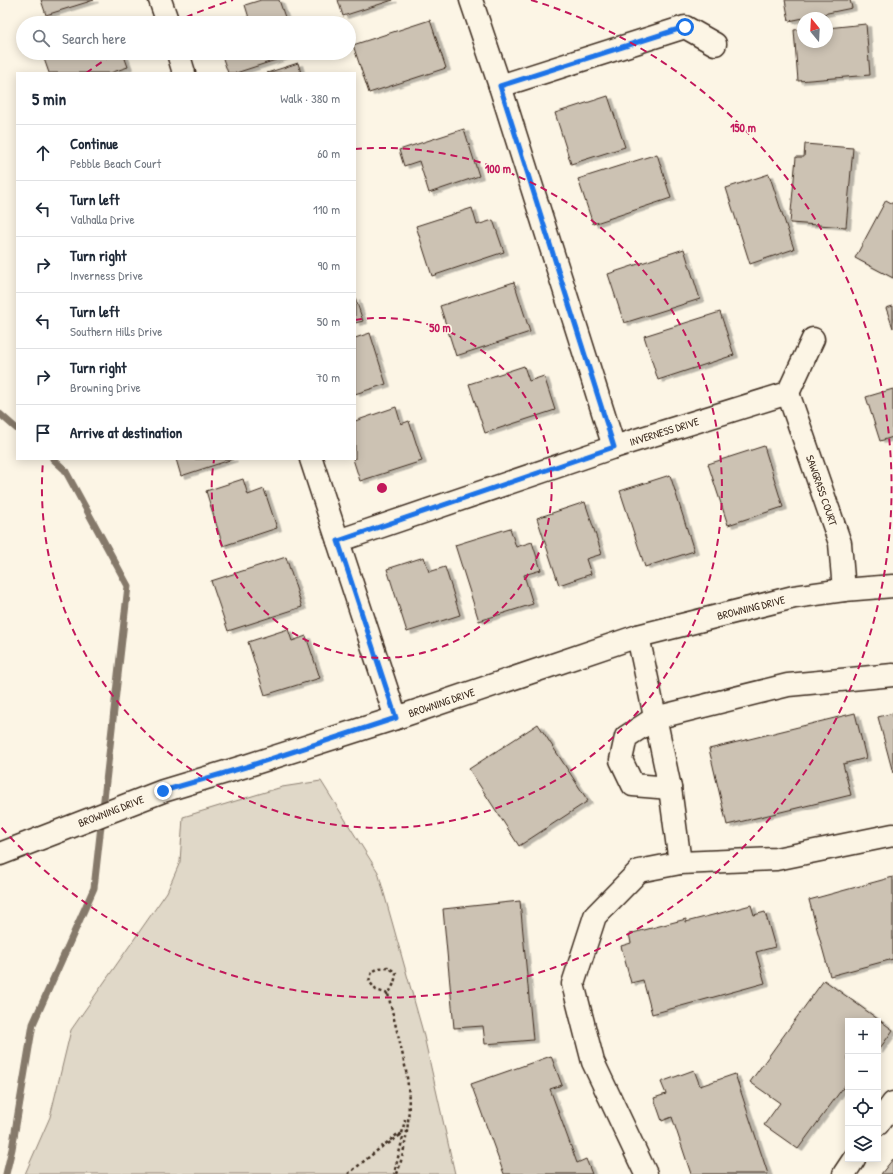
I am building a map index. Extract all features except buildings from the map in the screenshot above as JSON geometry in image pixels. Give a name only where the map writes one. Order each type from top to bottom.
[{"type":"street","points":[[160,0],[166,16]]},
{"type":"street","points":[[471,0],[500,86],[614,447]]},
{"type":"street","points":[[500,86],[685,27],[714,44]]},
{"type":"street","points":[[180,60],[184,72]]},
{"type":"street","points":[[788,393],[813,338]]},
{"type":"street","name":"INVERNESS DRIVE","points":[[338,541],[614,447],[788,393]]},
{"type":"street","name":"SAWGRASS COURT","points":[[788,393],[840,544],[844,590]]},
{"type":"street","points":[[311,460],[396,718]]},
{"type":"street","name":"BROWNING DRIVE","points":[[0,854],[163,791],[249,766],[638,636],[794,597],[844,590],[893,586]]},
{"type":"street","points":[[638,636],[670,788],[680,863]]},
{"type":"street","points":[[670,788],[633,785],[621,760],[626,737],[655,718],[788,685],[893,675]]},
{"type":"street","points":[[646,1174],[593,1062],[573,984],[595,916],[640,871],[680,863],[776,859],[893,835]]},
{"type":"street","points":[[881,1120],[893,1103]]},
{"type":"street","points":[[844,1174],[852,1162]]},
{"type":"path","points":[[388,994],[376,990],[369,981],[372,972],[379,968],[388,967],[396,973],[396,981],[388,994],[406,1072],[409,1103],[404,1149],[395,1174]]},
{"type":"path","points":[[349,1174],[402,1134],[409,1103]]},
{"type":"path","points":[[349,1174],[399,1134],[403,1138],[395,1174]]},
{"type":"shaded area","points":[[321,781],[378,872],[423,1032],[455,1174],[25,1174],[50,1117],[71,1030],[167,892],[180,862],[183,817],[282,787]]},
{"type":"waterway","points":[[0,414],[16,428]]},
{"type":"waterway","points":[[6,1174],[12,1149],[33,1024],[94,888],[128,586],[65,470],[54,460]]},
{"type":"route","points":[[163,791],[249,766],[396,718],[338,541],[614,447],[500,86],[685,27]]}]
